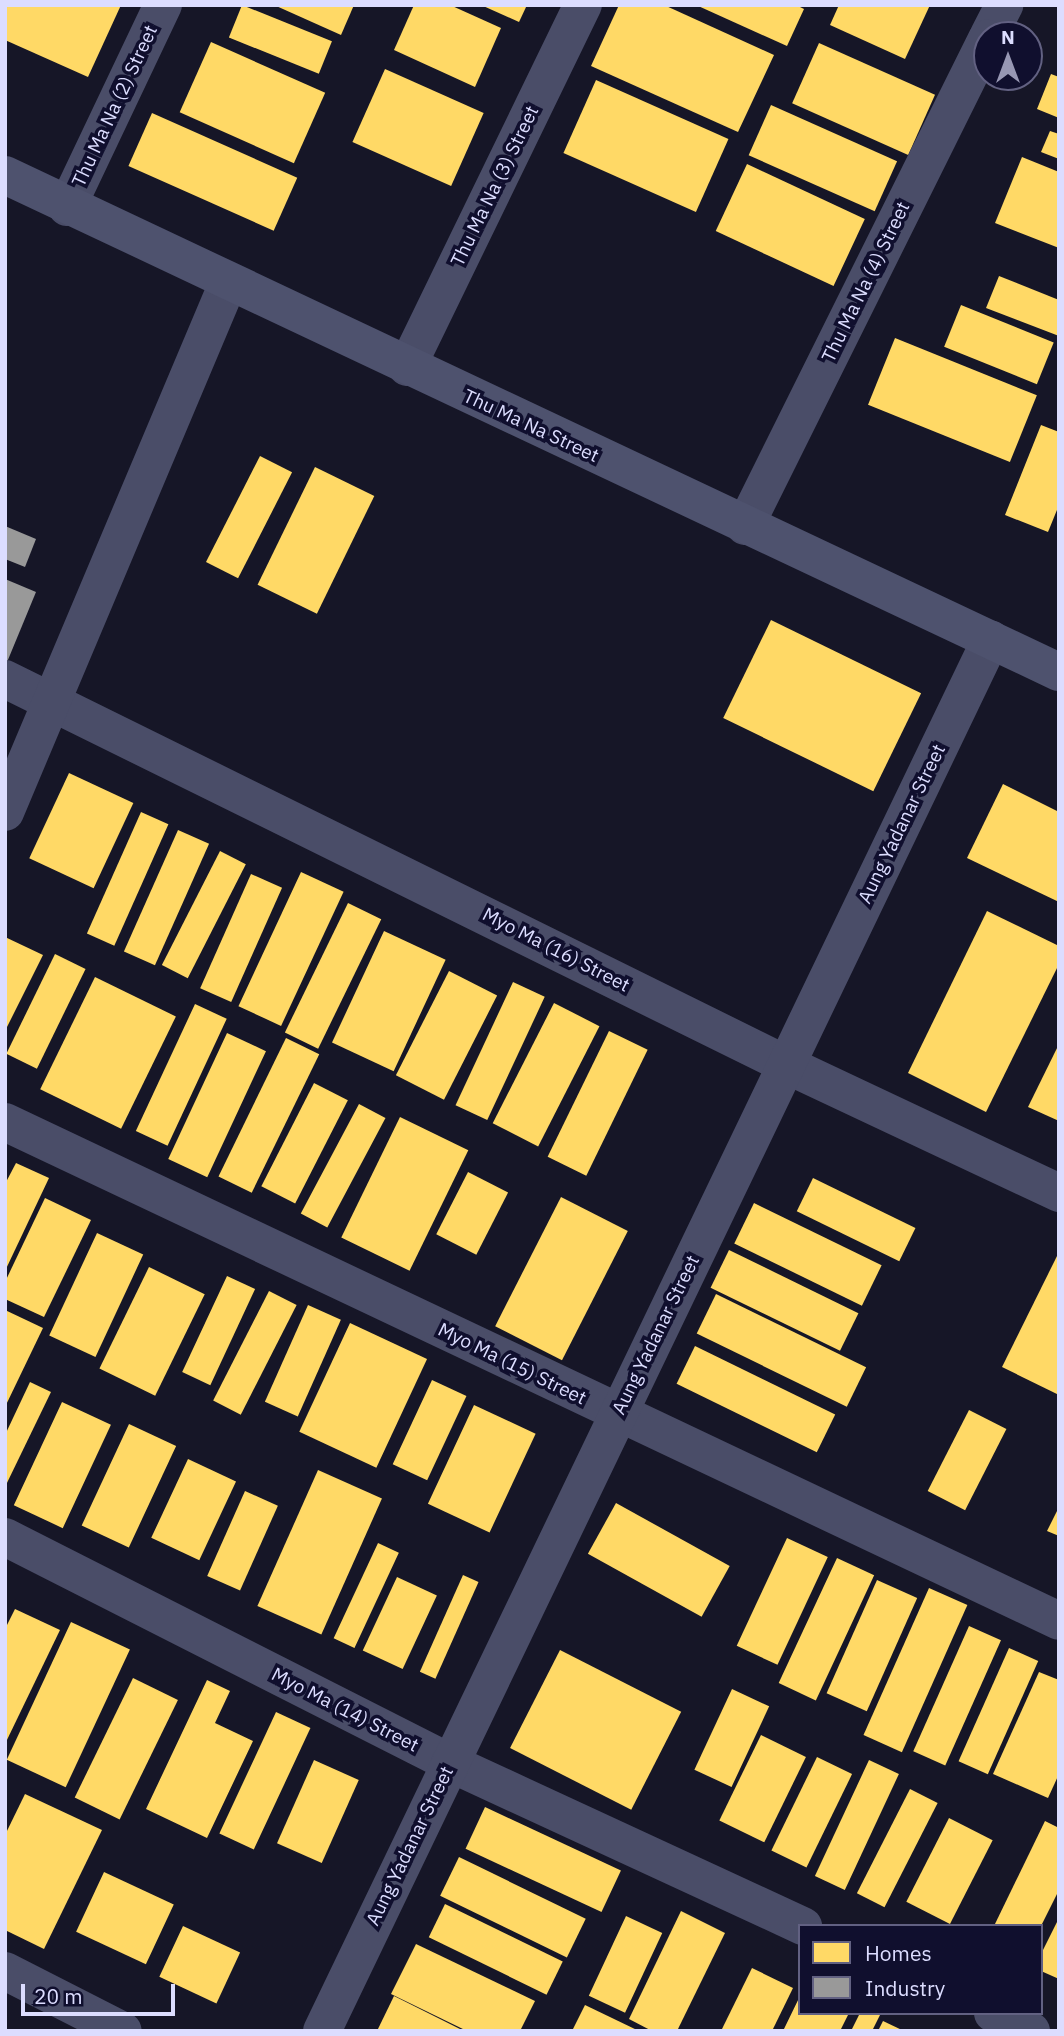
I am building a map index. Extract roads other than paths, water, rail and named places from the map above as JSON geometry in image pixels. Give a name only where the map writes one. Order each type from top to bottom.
[{"type":"street","name":"Thu Ma Na (2) Street","points":[[67,208],[163,5]]},
{"type":"street","name":"Thu Ma Na (3) Street","points":[[407,367],[583,5]]},
{"type":"street","name":"Thu Ma Na (4) Street","points":[[996,21],[1004,5]]},
{"type":"street","name":"Thu Ma Na (4) Street","points":[[745,526],[973,67]]},
{"type":"street","name":"Thu Ma Na Street","points":[[5,175],[67,208],[1059,671]]},
{"type":"street","points":[[5,811],[56,700],[228,283]]},
{"type":"street","name":"Aung Yadanar Street","points":[[321,2031],[990,639]]},
{"type":"street","name":"Myo Ma (16) Street","points":[[5,679],[56,700],[787,1065],[1059,1192]]},
{"type":"street","name":"Myo Ma (15) Street","points":[[5,1122],[1059,1621]]},
{"type":"street","name":"Myo Ma (14) Street","points":[[5,1537],[450,1763],[799,1924]]},
{"type":"street","points":[[5,1971],[123,2031]]},
{"type":"street","points":[[997,2015],[1031,2031]]}]
